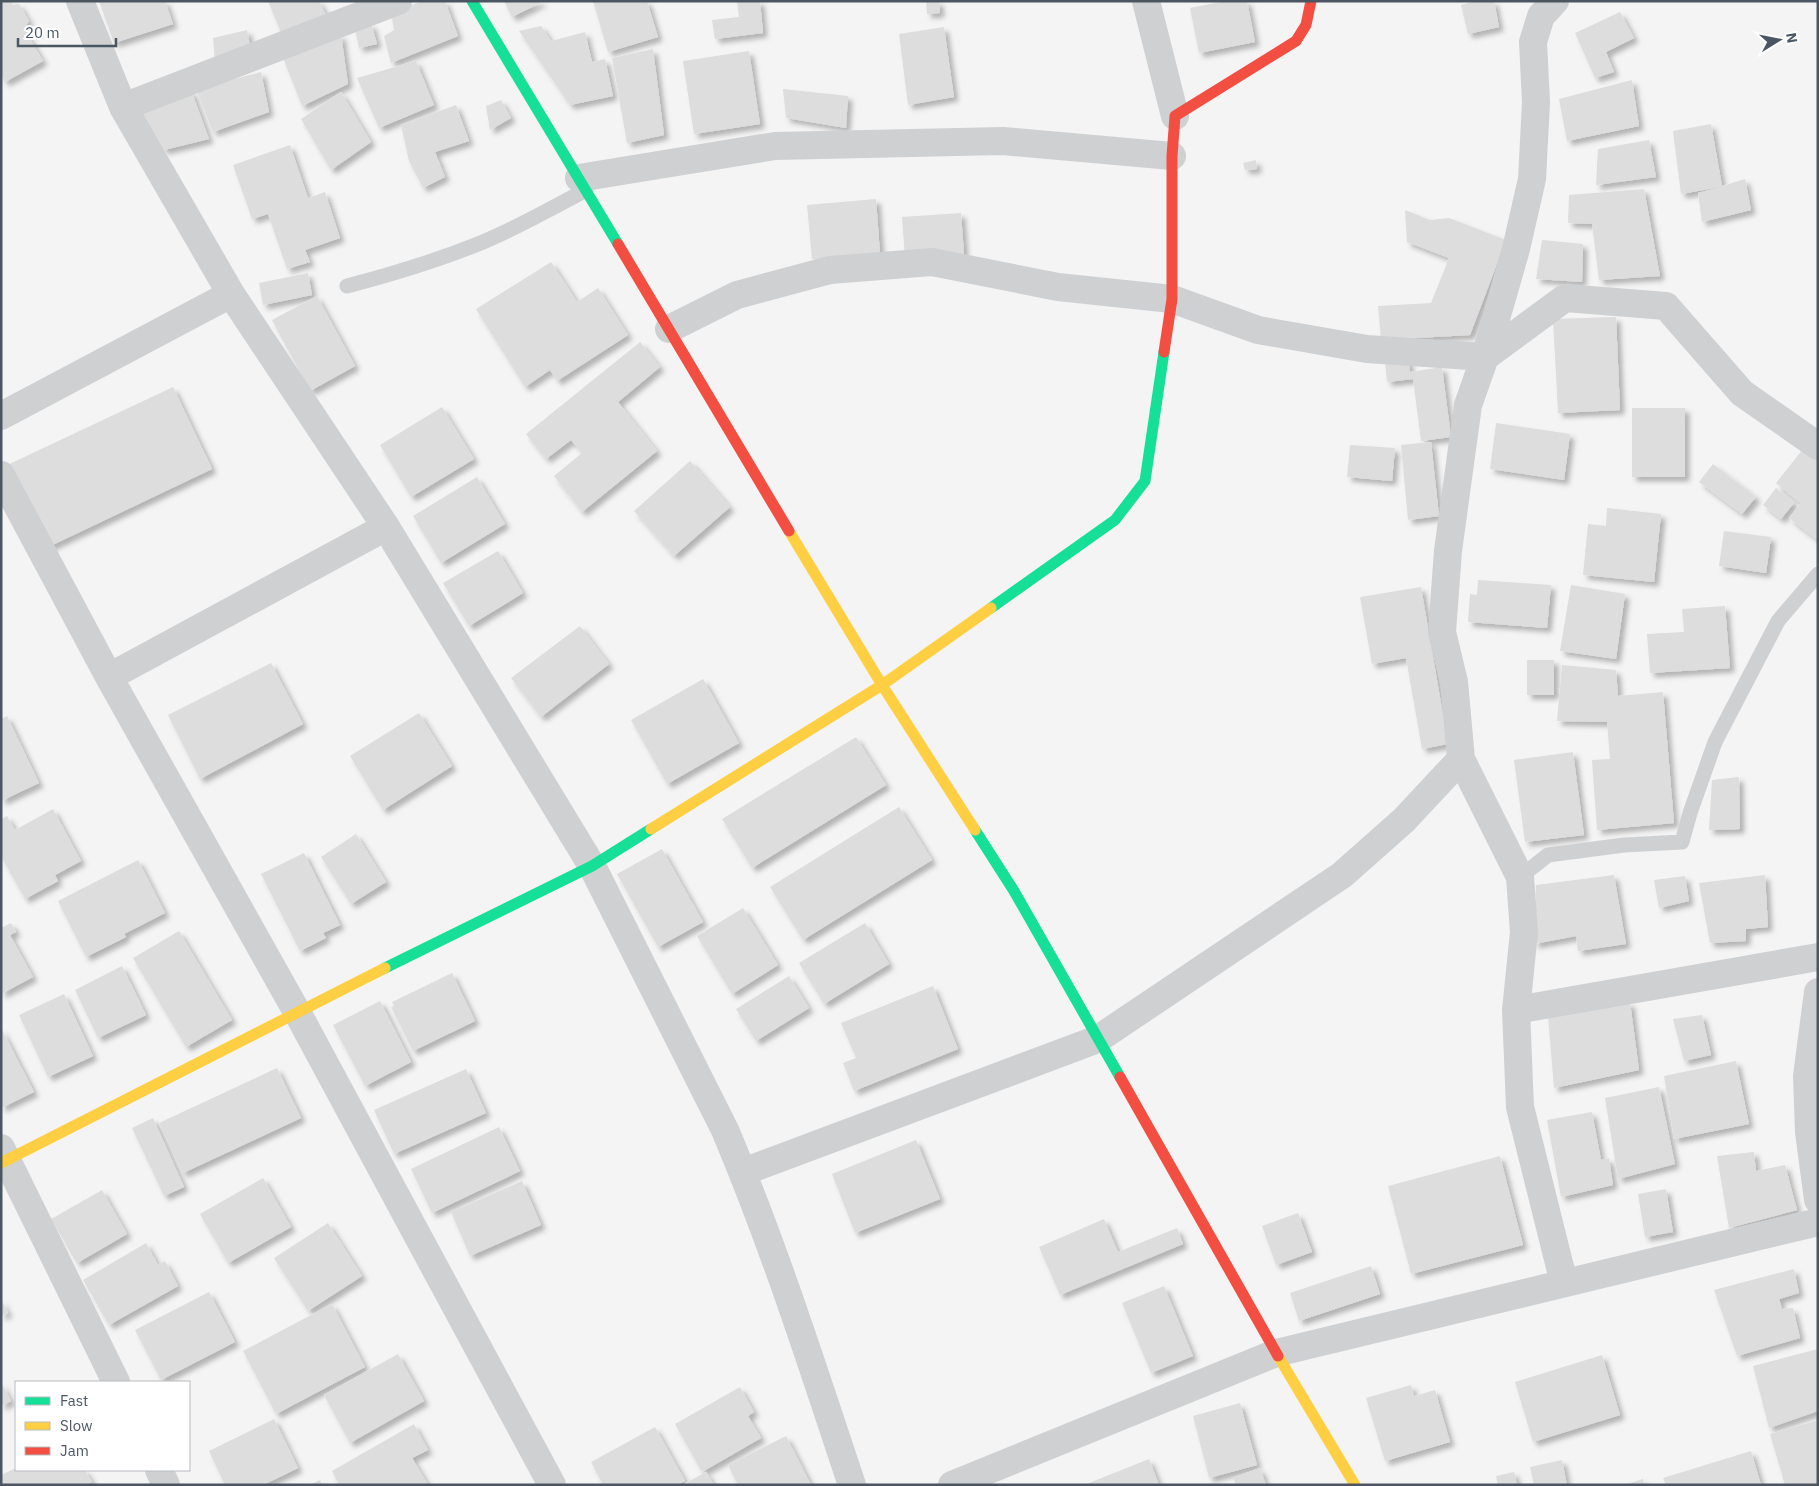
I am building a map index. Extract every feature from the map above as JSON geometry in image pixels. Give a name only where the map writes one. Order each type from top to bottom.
[{"type":"street","points":[[80,1],[123,107],[231,294],[386,527],[592,866],[725,1130],[743,1172],[775,1255],[852,1485]]},
{"type":"street","points":[[123,107],[398,1]]},
{"type":"street","points":[[472,1],[882,685],[1014,891],[1276,1353],[1355,1485]]},
{"type":"street","points":[[115,1381],[3,1157],[592,866],[882,685],[1115,520],[1146,481],[1172,299],[1172,156],[1174,116],[1146,1]]},
{"type":"street","points":[[1174,116],[1296,41],[1306,25],[1311,1]]},
{"type":"street","points":[[1555,1],[1541,16],[1533,42],[1536,102],[1532,179],[1516,249],[1485,357],[1468,405],[1448,551],[1442,632],[1454,682],[1461,759],[1520,877],[1524,932],[1516,1010],[1520,1107],[1564,1283]]},
{"type":"street","points":[[583,184],[775,146],[1003,141],[1172,156]]},
{"type":"street","points":[[669,329],[737,295],[830,270],[932,262],[1058,287],[1172,299],[1258,330],[1367,349],[1485,357],[1566,298],[1666,306],[1742,393],[1818,446]]},
{"type":"street","points":[[1,416],[231,294]]},
{"type":"street","points":[[1,475],[109,677],[297,1012],[552,1485]]},
{"type":"street","points":[[109,677],[386,527]]},
{"type":"street","points":[[743,1172],[1098,1039],[1342,875],[1404,820],[1461,759]]},
{"type":"street","points":[[1516,1010],[1818,957]]},
{"type":"street","points":[[1818,992],[1807,1076],[1809,1132],[1818,1200]]},
{"type":"street","points":[[952,1485],[1276,1353],[1818,1222]]},
{"type":"street","points":[[159,1471],[166,1485]]},
{"type":"lane","points":[[347,286],[394,274],[484,241],[536,217],[583,184]]},
{"type":"lane","points":[[1520,877],[1548,855],[1624,845],[1682,842],[1715,742],[1778,621],[1818,574]]},
{"type":"building","points":[[1,1],[10,1],[13,5],[19,4],[29,21],[24,29],[43,61],[5,82],[1,76]]},
{"type":"building","points":[[99,1],[165,1],[173,24],[114,43]]},
{"type":"building","points":[[268,1],[319,1],[328,19],[282,35]]},
{"type":"building","points":[[423,1],[445,1],[458,36],[391,63],[384,36],[394,30],[391,12]]},
{"type":"building","points":[[504,1],[544,1],[512,17]]},
{"type":"building","points":[[593,1],[647,1],[658,37],[608,52]]},
{"type":"building","points":[[737,1],[760,1],[763,33],[715,39],[712,20],[739,17]]},
{"type":"building","points":[[926,1],[939,1],[940,13],[927,14]]},
{"type":"building","points":[[1225,1],[1247,1],[1255,42],[1199,53],[1190,8]]},
{"type":"building","points":[[1476,1],[1494,1],[1499,27],[1468,34],[1461,5]]},
{"type":"building","points":[[1620,12],[1634,38],[1606,52],[1614,72],[1595,78],[1575,33]]},
{"type":"building","points":[[371,23],[377,44],[359,48],[355,30]]},
{"type":"building","points":[[541,26],[551,41],[585,32],[592,62],[605,59],[613,96],[570,105],[519,31]]},
{"type":"building","points":[[944,27],[954,97],[908,105],[899,34]]},
{"type":"building","points":[[247,30],[251,51],[215,62],[213,38]]},
{"type":"building","points":[[341,34],[348,84],[302,106],[283,58]]},
{"type":"building","points":[[653,49],[664,135],[627,143],[612,58]]},
{"type":"building","points":[[749,51],[760,124],[694,134],[683,61]]},
{"type":"building","points":[[416,61],[434,105],[379,128],[357,78]]},
{"type":"building","points":[[261,72],[269,112],[213,132],[196,89]]},
{"type":"building","points":[[1632,80],[1639,126],[1567,141],[1559,99]]},
{"type":"building","points":[[783,89],[848,96],[846,128],[786,118]]},
{"type":"building","points":[[191,90],[209,139],[164,150],[139,110]]},
{"type":"building","points":[[341,92],[371,142],[331,170],[301,119]]},
{"type":"building","points":[[501,100],[511,118],[490,130],[486,106]]},
{"type":"building","points":[[456,105],[469,141],[435,152],[445,177],[423,188],[409,161],[401,125]]},
{"type":"building","points":[[1711,124],[1722,186],[1745,179],[1751,210],[1702,222],[1698,193],[1720,187],[1681,194],[1673,131]]},
{"type":"building","points":[[1649,140],[1656,177],[1596,185],[1598,149]]},
{"type":"building","points":[[290,145],[308,198],[325,192],[340,238],[305,250],[310,262],[287,269],[268,214],[252,219],[233,165]]},
{"type":"building","points":[[1256,160],[1257,169],[1245,170],[1243,163]]},
{"type":"building","points":[[1644,189],[1660,276],[1599,280],[1592,224],[1568,223],[1569,195]]},
{"type":"building","points":[[876,199],[880,254],[812,259],[807,205]]},
{"type":"building","points":[[1405,210],[1430,220],[1449,218],[1506,240],[1470,335],[1381,340],[1378,306],[1431,303],[1449,258],[1407,242]]},
{"type":"building","points":[[961,213],[964,254],[905,258],[902,217]]},
{"type":"building","points":[[1542,240],[1583,244],[1582,282],[1536,279]]},
{"type":"building","points":[[551,262],[577,302],[598,288],[628,335],[557,381],[550,370],[525,387],[476,309]]},
{"type":"building","points":[[308,273],[312,295],[263,305],[259,283]]},
{"type":"building","points":[[317,296],[355,366],[310,391],[272,320]]},
{"type":"building","points":[[1616,317],[1620,410],[1558,413],[1553,319]]},
{"type":"building","points":[[640,342],[660,367],[618,402],[657,451],[582,512],[554,476],[582,453],[571,440],[546,459],[526,434]]},
{"type":"building","points":[[1408,358],[1410,372],[1442,367],[1451,437],[1421,441],[1413,379],[1387,382],[1385,361]]},
{"type":"building","points":[[173,387],[212,469],[42,550],[3,467]]},
{"type":"building","points":[[442,407],[474,459],[411,497],[380,445]]},
{"type":"building","points":[[1632,408],[1685,408],[1685,477],[1632,477]]},
{"type":"building","points":[[1496,423],[1570,434],[1564,480],[1490,469]]},
{"type":"building","points":[[1431,442],[1439,516],[1408,520],[1401,445]]},
{"type":"building","points":[[1350,445],[1395,448],[1392,481],[1347,477]]},
{"type":"building","points":[[1803,449],[1818,461],[1818,537],[1816,539],[1789,518],[1801,503],[1776,483]]},
{"type":"building","points":[[690,461],[730,507],[674,556],[634,511]]},
{"type":"building","points":[[1713,464],[1756,497],[1742,514],[1699,482]]},
{"type":"building","points":[[477,477],[505,524],[441,563],[413,516]]},
{"type":"building","points":[[1776,488],[1794,503],[1781,519],[1763,505]]},
{"type":"building","points":[[1607,508],[1661,514],[1654,582],[1583,575],[1588,524],[1606,526]]},
{"type":"building","points":[[1724,531],[1771,537],[1766,573],[1719,566]]},
{"type":"building","points":[[498,551],[523,593],[469,626],[443,583]]},
{"type":"building","points":[[1478,580],[1551,585],[1547,628],[1468,622],[1470,594],[1477,595]]},
{"type":"building","points":[[1571,585],[1625,594],[1616,659],[1560,651]]},
{"type":"building","points":[[1421,587],[1448,744],[1422,749],[1406,658],[1372,664],[1360,597]]},
{"type":"building","points":[[1725,606],[1730,668],[1650,673],[1647,634],[1684,632],[1682,609]]},
{"type":"building","points":[[580,626],[609,664],[541,717],[511,678]]},
{"type":"building","points":[[1527,660],[1554,660],[1554,695],[1527,695]]},
{"type":"building","points":[[271,663],[303,724],[200,779],[168,715]]},
{"type":"building","points":[[1562,665],[1616,670],[1618,696],[1663,692],[1674,823],[1597,830],[1592,760],[1610,759],[1607,722],[1557,721]]},
{"type":"building","points":[[703,679],[739,743],[667,784],[631,720]]},
{"type":"building","points":[[419,713],[452,766],[383,810],[350,756]]},
{"type":"building","points":[[7,716],[39,783],[1,801],[1,719]]},
{"type":"building","points":[[856,737],[886,785],[752,868],[722,819]]},
{"type":"building","points":[[1573,752],[1584,835],[1525,842],[1514,760]]},
{"type":"building","points":[[1739,777],[1740,829],[1709,830],[1712,780]]},
{"type":"building","points":[[899,807],[932,860],[803,940],[770,887]]},
{"type":"building","points":[[53,809],[81,861],[55,875],[58,881],[25,899],[1,856],[1,819],[7,816],[15,830]]},
{"type":"building","points":[[356,834],[386,882],[351,904],[321,857]]},
{"type":"building","points":[[662,849],[703,922],[658,947],[617,874]]},
{"type":"building","points":[[304,853],[340,925],[323,933],[326,938],[300,951],[261,874]]},
{"type":"building","points":[[138,860],[165,913],[124,934],[126,937],[86,957],[58,901]]},
{"type":"building","points":[[1614,875],[1626,944],[1578,951],[1576,936],[1534,944],[1536,885]]},
{"type":"building","points":[[1765,875],[1768,927],[1746,929],[1746,941],[1710,943],[1699,883]]},
{"type":"building","points":[[1685,876],[1689,901],[1659,908],[1654,880]]},
{"type":"building","points":[[743,908],[778,965],[732,994],[697,936]]},
{"type":"building","points":[[11,923],[16,932],[10,935],[33,977],[1,994],[1,928]]},
{"type":"building","points":[[865,923],[889,964],[824,1004],[799,963]]},
{"type":"building","points":[[179,931],[232,1020],[186,1047],[133,958]]},
{"type":"building","points":[[122,966],[146,1015],[98,1038],[75,990]]},
{"type":"building","points":[[452,973],[475,1021],[413,1051],[391,1007],[394,1006],[392,1002]]},
{"type":"building","points":[[789,976],[809,1008],[756,1041],[736,1009]]},
{"type":"building","points":[[933,986],[958,1049],[854,1091],[843,1063],[856,1058],[841,1023]]},
{"type":"building","points":[[64,994],[93,1056],[48,1077],[19,1015]]},
{"type":"building","points":[[380,1001],[411,1062],[365,1086],[333,1025]]},
{"type":"building","points":[[1630,1002],[1639,1070],[1554,1088],[1548,1017]]},
{"type":"building","points":[[1702,1015],[1711,1055],[1684,1061],[1673,1019]]},
{"type":"building","points":[[1,1028],[34,1092],[1,1108]]},
{"type":"building","points":[[1736,1061],[1749,1124],[1674,1139],[1664,1076]]},
{"type":"building","points":[[277,1068],[301,1118],[183,1173],[159,1123]]},
{"type":"building","points":[[466,1069],[486,1113],[394,1154],[374,1110]]},
{"type":"building","points":[[1659,1087],[1675,1164],[1618,1179],[1605,1098]]},
{"type":"building","points":[[1592,1112],[1601,1160],[1609,1158],[1613,1185],[1561,1197],[1547,1120]]},
{"type":"building","points":[[153,1118],[184,1187],[164,1196],[132,1128]]},
{"type":"building","points":[[499,1127],[520,1171],[432,1213],[411,1169]]},
{"type":"building","points":[[916,1140],[940,1199],[855,1233],[832,1174]]},
{"type":"building","points":[[1754,1152],[1756,1171],[1785,1165],[1797,1210],[1729,1228],[1717,1156]]},
{"type":"building","points":[[1500,1156],[1523,1245],[1411,1274],[1388,1186]]},
{"type":"building","points":[[263,1178],[291,1227],[228,1263],[200,1214]]},
{"type":"building","points":[[522,1181],[541,1225],[470,1256],[451,1212]]},
{"type":"building","points":[[1666,1189],[1673,1232],[1645,1237],[1638,1194]]},
{"type":"building","points":[[102,1190],[127,1234],[77,1263],[51,1219]]},
{"type":"building","points":[[1298,1213],[1312,1252],[1276,1265],[1262,1226]]},
{"type":"building","points":[[1104,1219],[1118,1252],[1177,1228],[1183,1244],[1060,1295],[1039,1247]]},
{"type":"building","points":[[328,1223],[362,1276],[308,1311],[274,1258]]},
{"type":"building","points":[[146,1243],[158,1265],[165,1261],[178,1286],[109,1325],[83,1280]]},
{"type":"building","points":[[1371,1266],[1380,1294],[1299,1321],[1290,1293]]},
{"type":"building","points":[[1794,1269],[1799,1293],[1779,1299],[1782,1309],[1793,1308],[1800,1338],[1737,1356],[1714,1290]]},
{"type":"building","points":[[1164,1286],[1193,1356],[1151,1373],[1122,1303]]},
{"type":"building","points":[[209,1292],[235,1342],[161,1380],[135,1330]]},
{"type":"building","points":[[1,1299],[8,1313],[1,1316]]},
{"type":"building","points":[[332,1304],[365,1367],[276,1414],[243,1351]]},
{"type":"building","points":[[1818,1349],[1818,1411],[1769,1428],[1753,1366]]},
{"type":"building","points":[[398,1354],[424,1401],[350,1443],[324,1395]]},
{"type":"building","points":[[1602,1355],[1620,1415],[1533,1442],[1515,1382]]},
{"type":"building","points":[[1,1382],[11,1401],[1,1406]]},
{"type":"building","points":[[1411,1385],[1414,1396],[1435,1390],[1450,1442],[1385,1461],[1366,1398]]},
{"type":"building","points":[[740,1387],[754,1412],[748,1416],[761,1438],[702,1472],[675,1424]]},
{"type":"building","points":[[1240,1403],[1257,1465],[1209,1478],[1193,1416]]},
{"type":"building","points":[[274,1419],[298,1468],[263,1485],[225,1485],[209,1451]]},
{"type":"building","points":[[1818,1420],[1818,1485],[1785,1485],[1770,1434]]},
{"type":"building","points":[[414,1424],[428,1450],[412,1458],[428,1485],[339,1485],[332,1471]]},
{"type":"building","points":[[655,1427],[685,1481],[677,1485],[603,1485],[591,1462]]},
{"type":"building","points":[[786,1436],[811,1485],[738,1485],[728,1465]]},
{"type":"building","points":[[1751,1451],[1761,1485],[1666,1485],[1663,1478]]},
{"type":"building","points":[[1149,1459],[1159,1485],[1084,1485]]},
{"type":"building","points":[[1562,1460],[1567,1485],[1534,1485],[1530,1467]]},
{"type":"building","points":[[15,1468],[15,1471],[86,1471],[92,1482],[87,1485],[1,1485],[1,1475]]},
{"type":"building","points":[[1260,1468],[1266,1485],[1236,1485],[1233,1478]]},
{"type":"building","points":[[706,1472],[714,1485],[682,1485]]},
{"type":"building","points":[[1514,1472],[1517,1485],[1498,1485],[1496,1476]]},
{"type":"building","points":[[1643,1479],[1644,1485],[1627,1485],[1627,1484]]},
{"type":"building","points":[[320,1480],[322,1485],[309,1485]]},
{"type":"traffic: fast","points":[[472,1],[618,244]]},
{"type":"traffic: fast","points":[[991,608],[1115,520],[1145,481],[1164,352]]},
{"type":"traffic: fast","points":[[385,968],[592,866],[651,829]]},
{"type":"traffic: fast","points":[[975,830],[1014,891],[1120,1077]]},
{"type":"traffic: slow","points":[[789,531],[882,685],[975,830]]},
{"type":"traffic: slow","points":[[651,829],[882,685],[991,608]]},
{"type":"traffic: slow","points":[[1,1163],[385,968]]},
{"type":"traffic: slow","points":[[1278,1356],[1355,1485]]},
{"type":"traffic: jam","points":[[1164,352],[1172,299],[1172,156],[1175,116],[1296,41],[1306,25],[1311,1]]},
{"type":"traffic: jam","points":[[618,244],[789,531]]},
{"type":"traffic: jam","points":[[1120,1077],[1278,1356]]}]
